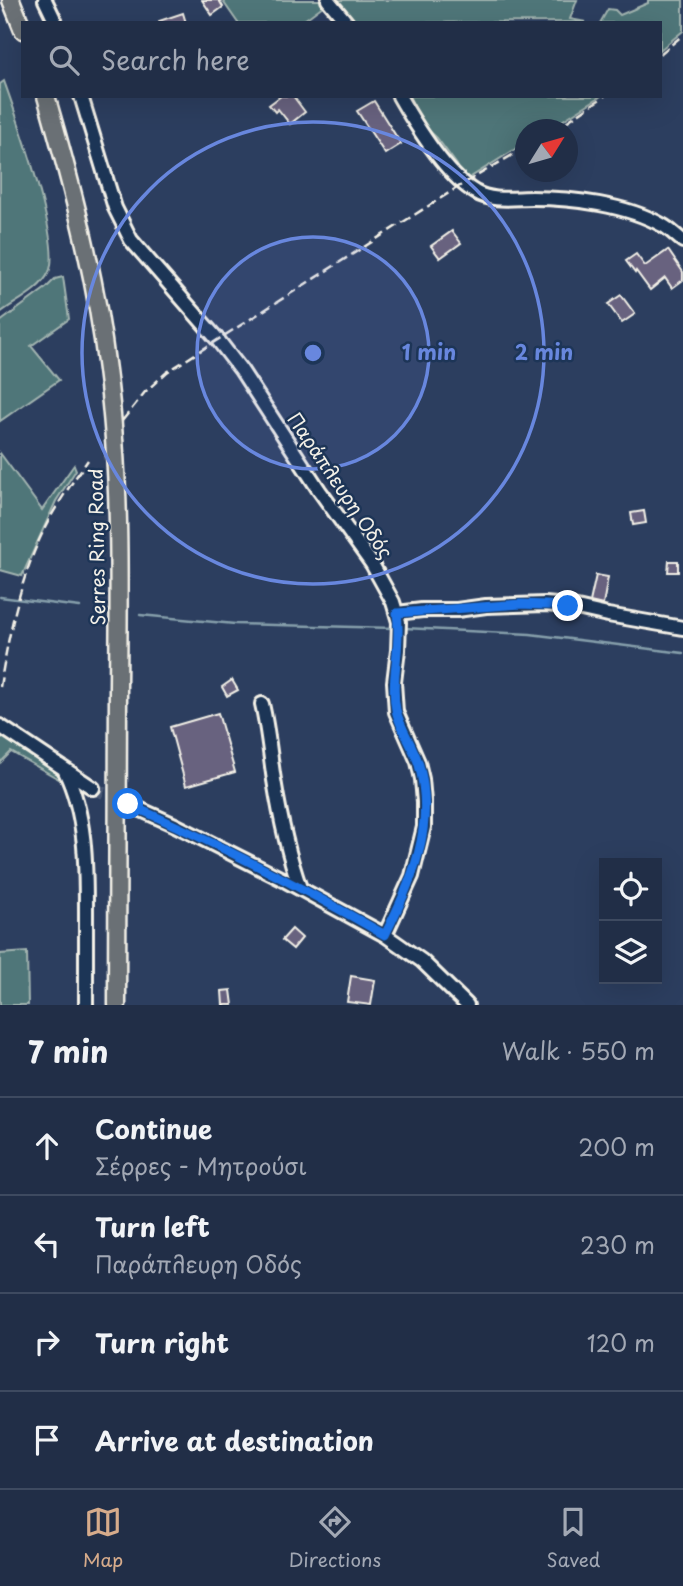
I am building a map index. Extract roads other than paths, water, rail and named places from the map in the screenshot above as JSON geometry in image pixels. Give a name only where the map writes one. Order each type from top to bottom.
[{"type":"main road","points":[[11,0],[21,25]]},
{"type":"main road","name":"Serres Ring Road","points":[[47,98],[66,165],[93,282],[107,369],[118,486],[117,1005]]},
{"type":"street","points":[[45,0],[55,21]]},
{"type":"street","points":[[328,0],[345,21]]},
{"type":"street","name":"Παράπλευρη Οδός","points":[[82,98],[115,208],[131,240],[241,370],[319,490],[380,576],[398,617],[394,682],[396,712],[418,762],[424,802],[424,827],[412,876],[385,935]]},
{"type":"street","points":[[400,98],[421,133],[450,169],[463,184],[482,196],[571,200],[629,211],[665,226],[683,242]]},
{"type":"street","points":[[398,617],[422,610],[545,604],[683,628]]},
{"type":"street","points":[[262,704],[274,780],[293,868],[300,888]]},
{"type":"street","points":[[0,726],[93,788]]},
{"type":"street","points":[[65,771],[81,819],[86,895],[86,1005]]},
{"type":"street","points":[[128,804],[300,888],[385,935],[422,961],[467,1005]]},
{"type":"waterway","points":[[0,597],[80,607]]},
{"type":"waterway","points":[[140,615],[235,624],[394,628]]},
{"type":"waterway","points":[[404,628],[530,634],[683,653]]},
{"type":"tunnel","points":[[93,788],[124,802]]},
{"type":"railway","points":[[662,52],[683,35]]},
{"type":"railway","points":[[570,119],[602,98]]},
{"type":"railway","points":[[122,421],[145,392],[167,372],[515,153]]},
{"type":"railway","points":[[0,687],[27,570],[52,515],[88,460]]}]
